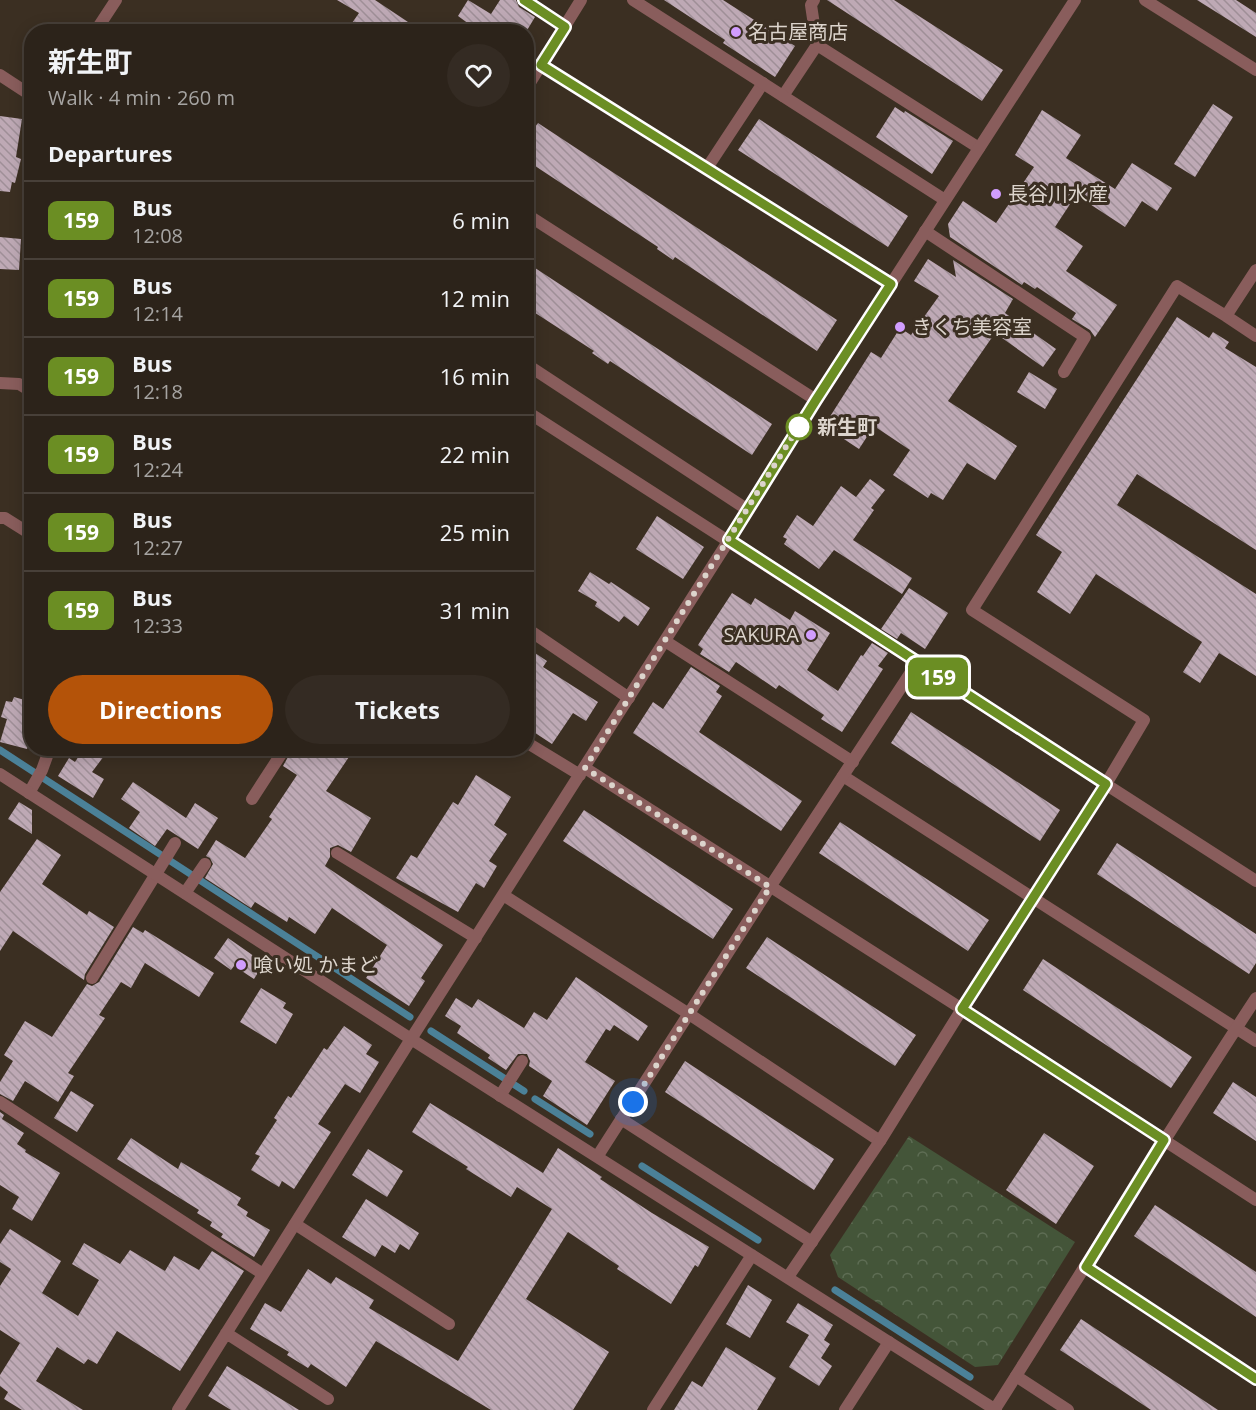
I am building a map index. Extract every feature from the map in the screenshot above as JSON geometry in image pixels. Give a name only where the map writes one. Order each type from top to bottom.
[{"type":"street","points":[[100,24],[116,0]]},
{"type":"street","points":[[524,0],[565,27]]},
{"type":"street","points":[[534,76],[581,0]]},
{"type":"street","points":[[633,0],[945,200]]},
{"type":"street","points":[[178,1410],[816,400],[1075,0]]},
{"type":"street","points":[[1145,0],[1256,70]]},
{"type":"street","points":[[783,96],[817,45],[809,2]]},
{"type":"street","points":[[817,45],[979,148]]},
{"type":"street","points":[[541,65],[891,284]]},
{"type":"street","points":[[0,75],[24,91]]},
{"type":"street","points":[[707,168],[763,83]]},
{"type":"street","points":[[534,219],[816,400]]},
{"type":"street","points":[[925,231],[1085,337],[1064,372]]},
{"type":"street","points":[[1226,316],[1256,270]]},
{"type":"street","points":[[788,1277],[880,1141],[1106,784],[1144,720],[972,610],[1177,286],[1256,336]]},
{"type":"street","points":[[534,369],[748,510]]},
{"type":"street","points":[[0,383],[19,384],[24,387]]},
{"type":"street","points":[[534,416],[1256,881]]},
{"type":"street","points":[[0,518],[5,518],[24,530]]},
{"type":"street","points":[[534,633],[629,698]]},
{"type":"street","points":[[665,641],[853,762]]},
{"type":"street","points":[[597,1157],[917,663]]},
{"type":"street","points":[[534,746],[583,771],[770,887],[1256,1200]]},
{"type":"street","points":[[32,788],[47,756]]},
{"type":"street","points":[[252,800],[280,756]]},
{"type":"street","points":[[0,774],[32,788],[155,874],[195,878],[411,1039],[506,1086],[597,1157],[995,1409],[1256,998]]},
{"type":"street","points":[[843,776],[1256,1041]]},
{"type":"street","points":[[92,978],[168,853]]},
{"type":"street","points":[[337,853],[476,938]]},
{"type":"street","points":[[504,895],[880,1141]]},
{"type":"street","points":[[506,1086],[522,1061]]},
{"type":"street","points":[[0,1102],[263,1274]]},
{"type":"street","points":[[621,1119],[812,1242]]},
{"type":"street","points":[[295,1224],[449,1324]]},
{"type":"street","points":[[653,1410],[752,1255]]},
{"type":"street","points":[[1086,1267],[1256,1379]]},
{"type":"street","points":[[226,1333],[328,1399]]},
{"type":"street","points":[[845,1410],[889,1342]]},
{"type":"street","points":[[1016,1376],[1068,1410]]},
{"type":"green space","points":[[909,1136],[1075,1242],[998,1365],[975,1367],[838,1277],[830,1255]]},
{"type":"building","points":[[337,0],[375,0],[411,24],[353,24],[359,13]]},
{"type":"building","points":[[468,0],[491,14],[500,0],[516,0],[519,7],[535,17],[531,24],[469,24],[458,16]]},
{"type":"building","points":[[664,0],[723,0],[795,46],[775,77],[723,43],[725,40]]},
{"type":"building","points":[[827,0],[894,0],[1003,70],[982,101]]},
{"type":"building","points":[[1197,0],[1236,0],[1256,13],[1256,37]]},
{"type":"building","points":[[1213,104],[1233,117],[1195,177],[1174,164]]},
{"type":"building","points":[[895,107],[953,141],[932,174],[876,137]]},
{"type":"building","points":[[1042,110],[1081,135],[1066,158],[1115,189],[1132,163],[1172,188],[1157,211],[1142,201],[1125,227],[1076,195],[1055,227],[1083,246],[1066,271],[1117,305],[1095,337],[1090,330],[1072,319],[1076,313],[1037,287],[1035,289],[1024,282],[1022,285],[950,237],[948,224],[963,201],[996,223],[1034,167],[1015,155]]},
{"type":"building","points":[[0,116],[22,119],[16,157],[21,159],[15,183],[12,182],[10,192],[0,191]]},
{"type":"building","points":[[759,119],[908,216],[888,247],[738,150]]},
{"type":"building","points":[[538,123],[837,320],[817,351],[675,257],[673,260],[657,249],[658,247],[534,165],[534,128]]},
{"type":"building","points":[[0,237],[21,239],[19,270],[0,269]]},
{"type":"building","points":[[928,259],[956,277],[953,260],[1013,299],[1005,313],[1056,349],[1043,367],[995,333],[948,401],[1017,446],[995,480],[967,463],[943,500],[931,493],[928,498],[893,475],[910,450],[874,426],[859,449],[824,426],[871,352],[881,358],[900,328],[911,335],[939,296],[914,281]]},
{"type":"building","points":[[534,267],[772,424],[752,455],[610,361],[608,364],[592,353],[594,351],[534,312]]},
{"type":"building","points":[[1177,317],[1209,338],[1213,332],[1229,342],[1225,348],[1256,367],[1256,550],[1137,474],[1117,505],[1256,594],[1256,676],[1219,653],[1200,683],[1183,672],[1202,642],[1096,574],[1070,614],[1037,592],[1062,552],[1036,535]]},
{"type":"building","points":[[1029,372],[1057,389],[1045,409],[1017,392]]},
{"type":"building","points":[[870,479],[885,490],[871,508],[874,510],[853,540],[912,578],[902,594],[834,550],[819,569],[784,544],[787,539],[783,537],[797,515],[813,526],[841,486],[856,497]]},
{"type":"building","points":[[657,516],[704,547],[683,579],[636,549]]},
{"type":"building","points":[[590,572],[609,584],[611,582],[650,608],[638,626],[624,616],[619,622],[595,606],[597,602],[578,591]]},
{"type":"building","points":[[909,588],[948,613],[925,649],[901,633],[897,639],[881,629]]},
{"type":"building","points":[[732,593],[751,605],[755,598],[790,620],[795,611],[830,633],[807,670],[838,691],[861,655],[863,656],[872,643],[888,653],[878,666],[883,669],[842,732],[821,719],[824,715],[779,685],[776,689],[736,662],[729,672],[700,654],[703,649],[698,645]]},
{"type":"building","points":[[534,652],[547,661],[543,667],[598,702],[586,721],[573,713],[552,744],[534,732]]},
{"type":"building","points":[[691,667],[720,686],[716,692],[722,696],[699,732],[802,801],[781,831],[633,733],[653,702],[663,709]]},
{"type":"building","points":[[14,697],[24,700],[24,748],[0,742],[7,719],[1,717],[6,701],[12,702]]},
{"type":"building","points":[[911,712],[1060,810],[1040,841],[891,743]]},
{"type":"building","points":[[79,756],[104,756],[92,772],[104,779],[93,798],[58,776],[69,758],[75,762]]},
{"type":"building","points":[[289,756],[350,756],[326,791],[371,818],[351,852],[338,845],[330,848],[330,857],[325,866],[443,945],[421,978],[425,981],[409,1006],[366,978],[387,945],[332,908],[315,934],[289,917],[287,922],[255,902],[251,908],[205,878],[213,864],[206,856],[216,840],[245,858],[272,819],[269,817],[297,775],[283,766]]},
{"type":"building","points":[[476,775],[511,797],[494,825],[507,834],[489,861],[497,866],[484,888],[476,883],[458,912],[396,878],[411,855],[417,858],[453,802],[458,805]]},
{"type":"building","points":[[133,782],[186,818],[195,803],[218,818],[198,849],[167,829],[155,846],[129,828],[140,812],[121,799]]},
{"type":"building","points":[[19,802],[32,810],[32,834],[8,819]]},
{"type":"building","points":[[584,810],[733,909],[713,939],[563,841]]},
{"type":"building","points":[[840,822],[989,920],[968,951],[819,853]]},
{"type":"building","points":[[37,839],[61,855],[42,884],[87,915],[89,911],[114,927],[85,974],[84,980],[13,931],[0,951],[0,892]]},
{"type":"building","points":[[1117,843],[1256,934],[1256,963],[1249,974],[1097,874]]},
{"type":"building","points":[[133,927],[143,933],[145,930],[214,973],[199,997],[145,963],[131,988],[121,982],[99,1015],[105,1018],[68,1073],[74,1076],[58,1102],[25,1081],[13,1101],[0,1094],[0,1082],[13,1061],[4,1055],[25,1021],[52,1037],[87,984],[92,986],[99,982]]},
{"type":"building","points":[[767,937],[916,1035],[895,1066],[746,968]]},
{"type":"building","points":[[228,938],[264,963],[254,979],[234,966],[231,970],[214,958]]},
{"type":"building","points":[[1043,959],[1192,1057],[1171,1088],[1023,990]]},
{"type":"building","points":[[576,977],[648,1026],[638,1041],[614,1025],[610,1031],[606,1029],[585,1062],[615,1081],[587,1125],[543,1096],[552,1081],[529,1066],[530,1061],[527,1054],[518,1054],[506,1070],[488,1058],[490,1055],[457,1033],[461,1026],[445,1016],[456,998],[472,1008],[478,999],[524,1028],[534,1012],[547,1020]]},
{"type":"building","points":[[261,988],[286,1003],[283,1008],[293,1014],[276,1044],[240,1022]]},
{"type":"building","points":[[344,1026],[372,1045],[366,1054],[379,1062],[360,1093],[345,1084],[318,1124],[331,1132],[294,1189],[282,1181],[279,1187],[251,1170],[260,1156],[255,1154],[277,1120],[274,1118],[288,1096],[291,1098],[324,1048],[327,1050]]},
{"type":"building","points":[[685,1061],[834,1159],[814,1190],[665,1092]]},
{"type":"building","points":[[1233,1082],[1256,1097],[1256,1141],[1213,1113]]},
{"type":"building","points":[[71,1091],[94,1105],[77,1132],[54,1118]]},
{"type":"building","points":[[430,1103],[543,1173],[558,1148],[602,1177],[600,1179],[709,1247],[698,1267],[695,1265],[671,1304],[617,1269],[619,1266],[568,1232],[526,1299],[609,1352],[573,1410],[491,1410],[376,1341],[346,1387],[311,1364],[308,1368],[287,1355],[289,1352],[250,1329],[265,1303],[281,1312],[308,1269],[331,1284],[336,1277],[374,1300],[369,1308],[458,1361],[552,1209],[517,1187],[511,1197],[412,1132]]},
{"type":"building","points":[[0,1112],[4,1115],[2,1119],[24,1133],[17,1144],[26,1150],[25,1152],[60,1173],[32,1221],[12,1209],[19,1197],[0,1185]]},
{"type":"building","points":[[1044,1133],[1094,1166],[1056,1224],[1006,1190]]},
{"type":"building","points":[[131,1138],[178,1169],[181,1162],[241,1198],[237,1205],[248,1212],[246,1216],[270,1230],[254,1257],[221,1237],[223,1234],[210,1226],[212,1222],[197,1213],[199,1210],[117,1159]]},
{"type":"building","points":[[368,1149],[403,1171],[387,1197],[352,1175]]},
{"type":"building","points":[[366,1199],[419,1233],[409,1250],[400,1244],[395,1253],[382,1245],[375,1257],[342,1237]]},
{"type":"building","points":[[1155,1205],[1256,1272],[1256,1317],[1134,1236]]},
{"type":"building","points":[[10,1229],[61,1261],[42,1293],[78,1316],[99,1280],[72,1264],[84,1243],[120,1264],[130,1250],[165,1271],[174,1256],[199,1270],[212,1251],[244,1271],[180,1371],[117,1331],[97,1364],[88,1359],[84,1364],[57,1347],[36,1381],[83,1410],[22,1410],[4,1399],[8,1392],[0,1386],[0,1375],[20,1343],[0,1330],[0,1286],[11,1269],[0,1262],[0,1244]]},
{"type":"building","points":[[748,1285],[772,1300],[750,1338],[726,1324]]},
{"type":"building","points":[[798,1303],[833,1325],[824,1340],[830,1344],[821,1358],[832,1366],[819,1386],[789,1367],[809,1335],[786,1322]]},
{"type":"building","points":[[1081,1319],[1218,1410],[1151,1410],[1060,1350]]},
{"type":"building","points":[[726,1347],[776,1378],[757,1410],[674,1410],[692,1381],[702,1387]]},
{"type":"building","points":[[227,1366],[299,1410],[231,1410],[208,1396]]},
{"type":"waterway","points":[[0,750],[410,1017]]},
{"type":"waterway","points":[[431,1031],[524,1091]]},
{"type":"waterway","points":[[535,1099],[590,1134]]},
{"type":"waterway","points":[[642,1166],[758,1240]]},
{"type":"waterway","points":[[835,1290],[970,1377]]},
{"type":"bus line","name":"159","points":[[524,0],[565,27],[541,65],[891,284],[729,540],[1106,784],[962,1009],[1164,1140],[1086,1267],[1256,1379]]},
{"type":"place","name":"名古屋商店","points":[[736,32]]},
{"type":"place","name":"長谷川水産","points":[[996,194]]},
{"type":"place","name":"きくち美容室","points":[[900,327]]},
{"type":"place","name":"新生町","points":[[799,427]]},
{"type":"place","name":"SAKURA","points":[[811,635]]},
{"type":"place","name":"喰い処 かまど","points":[[241,965]]},
{"type":"route","points":[[633,1102],[770,887],[585,768],[804,418],[799,427]]}]
